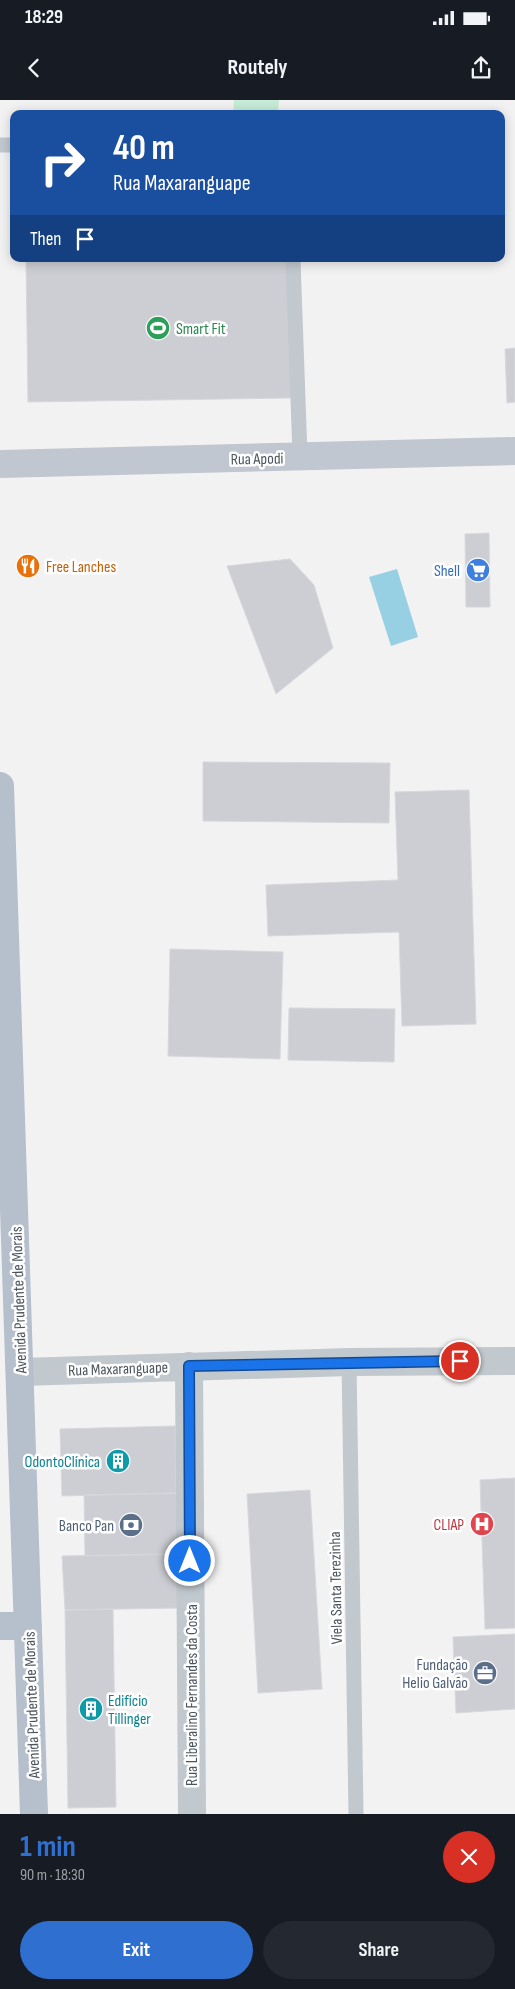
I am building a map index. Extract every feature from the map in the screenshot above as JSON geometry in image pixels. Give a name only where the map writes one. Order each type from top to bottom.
[{"type":"main road","name":"Rua Apodi","points":[[0,464],[515,451]]},
{"type":"main road","name":"Avenida Prudente de Morais","points":[[0,786],[6,1126],[21,1372],[34,1814]]},
{"type":"main road","points":[[0,1626],[28,1626]]},
{"type":"street","name":"Rua Maxaranguape","points":[[21,1372],[349,1362],[515,1361]]},
{"type":"street","name":"Rua Liberalino Fernandes da Costa","points":[[189,1366],[192,1814]]},
{"type":"lane","points":[[292,262],[300,456]]},
{"type":"lane","name":"Viela Santa Terezinha","points":[[349,1362],[356,1814]]},
{"type":"green space","points":[[234,100],[279,100],[278,110],[233,110]]},
{"type":"water","points":[[397,569],[418,637],[391,646],[369,577]]},
{"type":"building","name":"Smart Fit","points":[[26,262],[289,262],[291,398],[28,402]]},
{"type":"building","points":[[515,348],[515,402],[507,403],[505,349]]},
{"type":"building","name":"Shell","points":[[489,533],[490,607],[466,607],[465,534]]},
{"type":"building","points":[[290,559],[314,585],[333,648],[276,694],[227,566]]},
{"type":"building","points":[[203,762],[390,763],[389,823],[203,821]]},
{"type":"building","points":[[469,790],[476,1024],[402,1026],[399,932],[268,936],[266,885],[398,880],[395,792]]},
{"type":"building","points":[[170,949],[283,952],[280,1059],[168,1056]]},
{"type":"building","points":[[289,1008],[395,1009],[394,1062],[288,1060]]},
{"type":"building","name":"OdontoClínica","points":[[175,1426],[176,1493],[62,1496],[60,1429]]},
{"type":"building","points":[[515,1478],[515,1628],[485,1629],[480,1480]]},
{"type":"building","points":[[310,1490],[322,1689],[258,1693],[247,1494]]},
{"type":"building","name":"Banco Pan","points":[[176,1493],[178,1554],[85,1556],[84,1495]]},
{"type":"building","points":[[178,1554],[179,1608],[65,1610],[62,1556]]},
{"type":"building","name":"Edifício Tillinger","points":[[113,1609],[116,1807],[68,1808],[65,1610]]},
{"type":"building","name":"Fundação Helio Galvão","points":[[515,1634],[515,1709],[456,1713],[453,1637]]},
{"type":"place","name":"Smart Fit","points":[[158,328]]},
{"type":"place","name":"Free Lanches","points":[[28,566]]},
{"type":"place","name":"Shell","points":[[478,570]]},
{"type":"place","name":"OdontoClínica","points":[[118,1461]]},
{"type":"place","name":"CLIAP","points":[[482,1524]]},
{"type":"place","name":"Banco Pan","points":[[131,1525]]},
{"type":"place","name":"Fundação Helio Galvão","points":[[485,1673]]},
{"type":"place","name":"Edifício Tillinger","points":[[91,1709]]},
{"type":"route","points":[[190,1561],[189,1366],[460,1361]]}]
